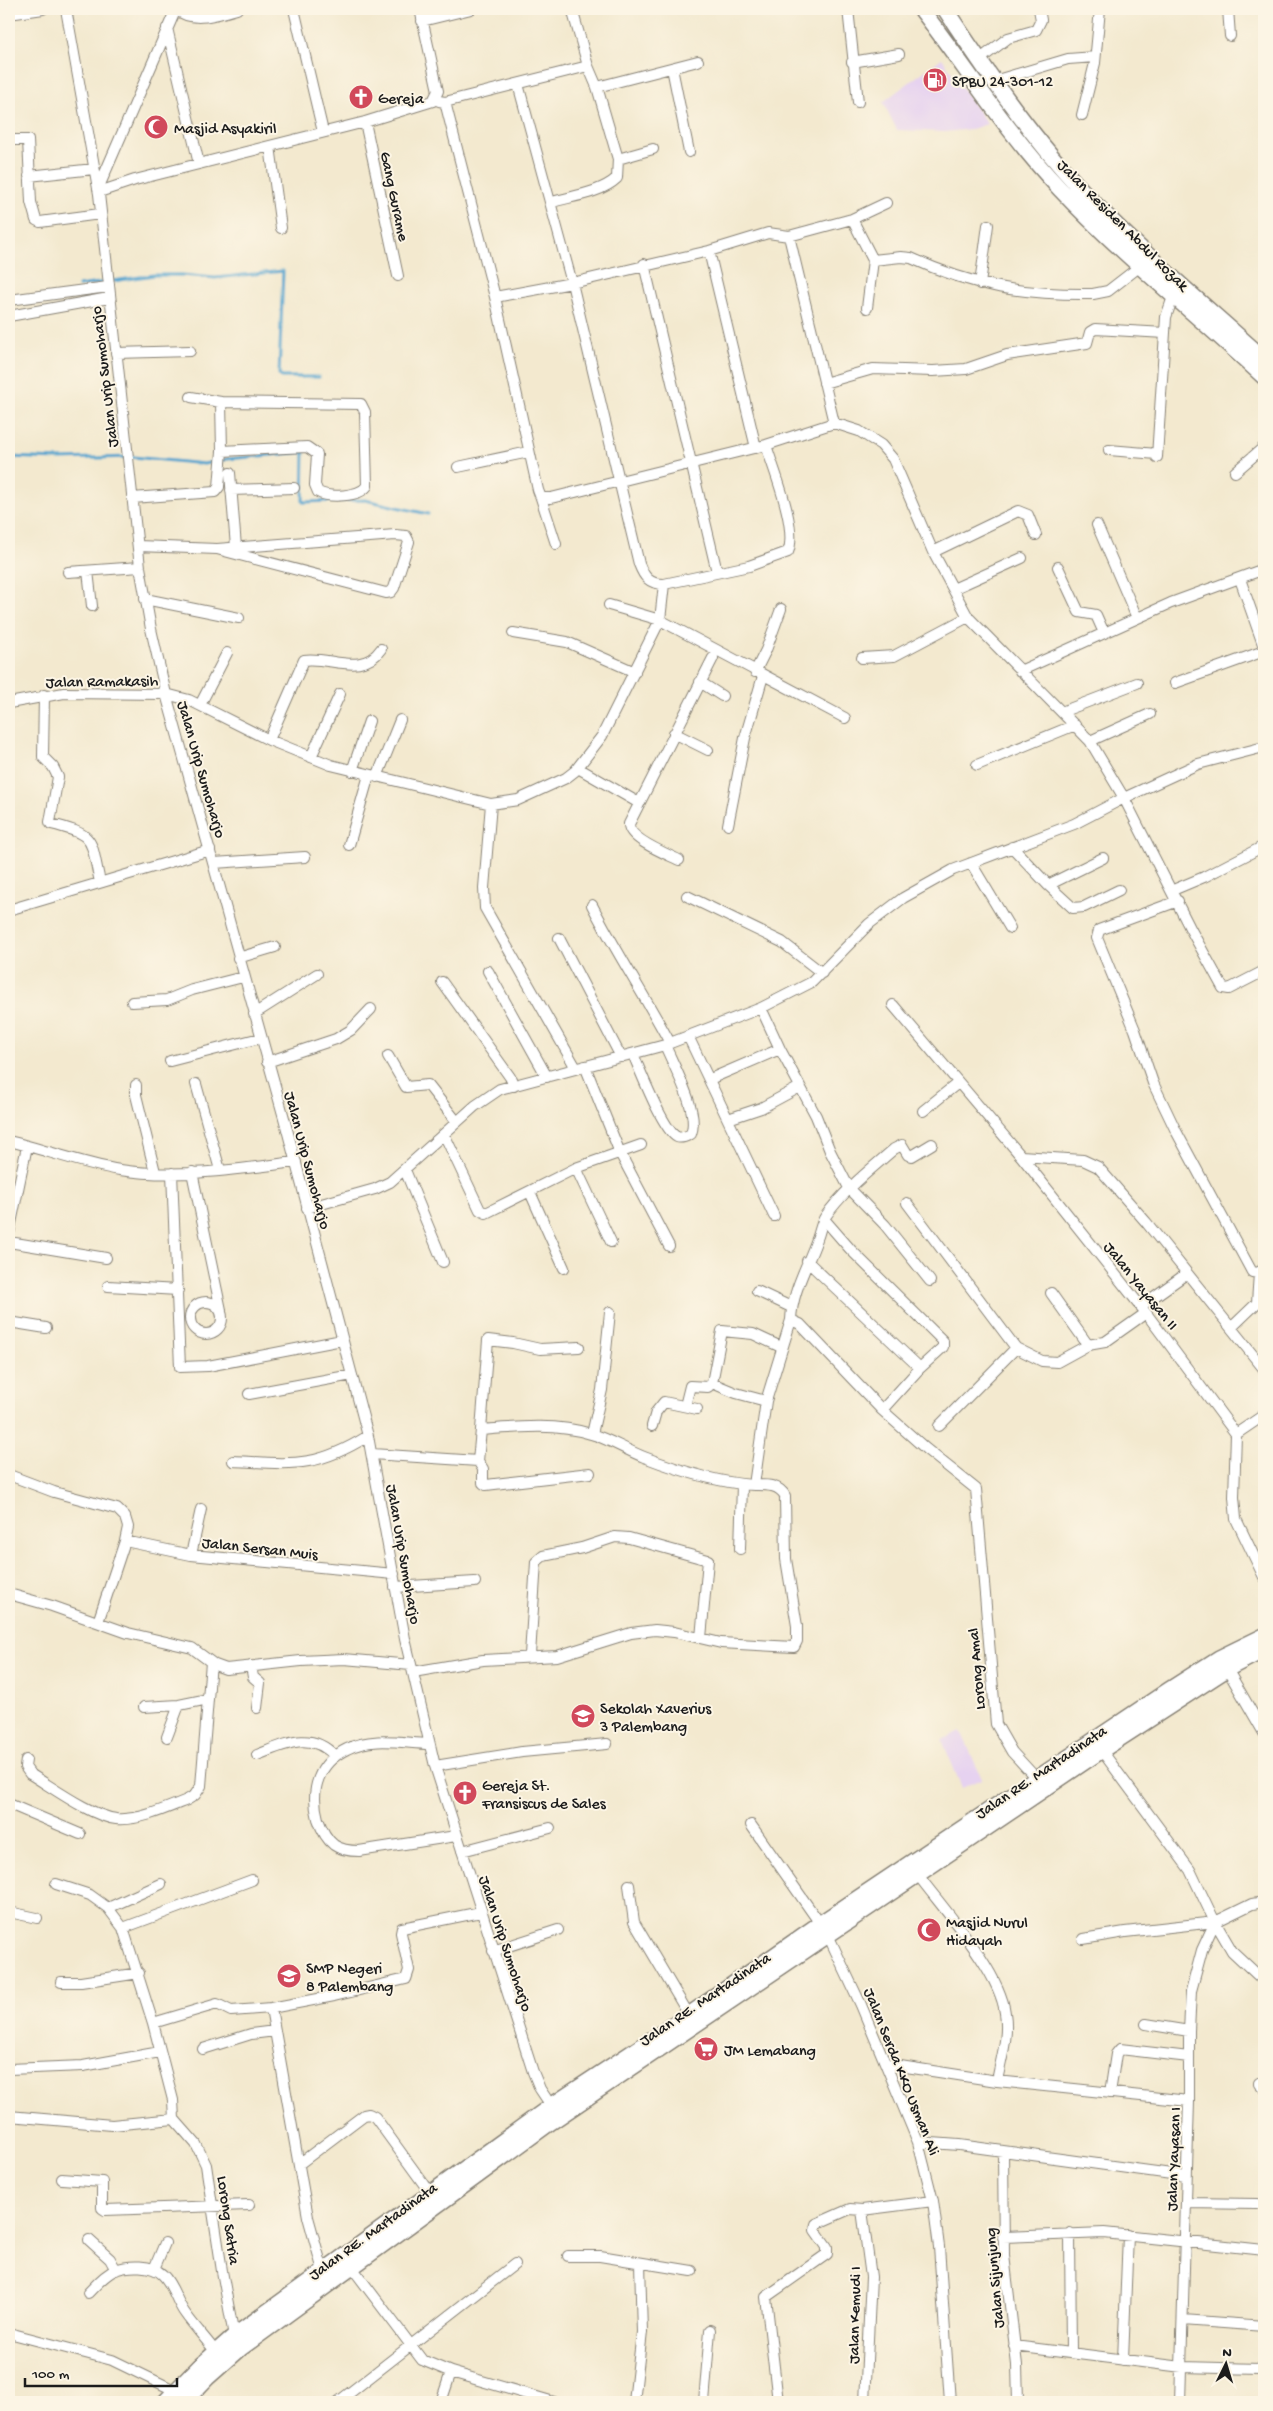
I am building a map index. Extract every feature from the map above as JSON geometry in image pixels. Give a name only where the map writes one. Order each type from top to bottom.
[{"type":"highway","name":"Jalan Residen Abdul Rozak","points":[[921,9],[998,113],[1059,188],[1139,267],[1264,377]]},
{"type":"highway","name":"Jalan Residen Abdul Rozak","points":[[945,9],[994,81],[1049,152],[1092,202],[1264,360]]},
{"type":"highway","points":[[174,2398],[215,2351],[322,2271],[347,2261],[431,2194],[555,2111],[689,2015],[824,1929],[1037,1779],[1098,1746],[1219,1658],[1264,1636]]},
{"type":"highway","name":"Jalan RE. Martadinata","points":[[174,2398],[206,2378],[347,2261],[555,2111],[824,1929],[918,1875],[1098,1746],[1227,1668],[1264,1650]]},
{"type":"street","points":[[9,14],[43,9]]},
{"type":"street","name":"Jalan Urip Sumoharjo","points":[[66,9],[98,191],[140,567],[166,694],[214,863],[243,977],[296,1162],[368,1436],[412,1668],[435,1766],[533,2072],[540,2089],[555,2111]]},
{"type":"street","points":[[237,9],[192,17],[182,14],[176,9],[98,191],[440,101],[588,66]]},
{"type":"street","points":[[294,9],[323,132]]},
{"type":"street","points":[[420,9],[440,101],[495,297],[529,452],[556,544]]},
{"type":"street","points":[[422,21],[471,9]]},
{"type":"street","points":[[552,202],[610,185],[617,178],[618,159],[572,9]]},
{"type":"street","points":[[848,9],[852,62],[858,102]]},
{"type":"street","points":[[979,60],[1008,38],[1036,30],[1041,20],[1040,9]]},
{"type":"street","points":[[1082,116],[1095,57],[1100,9]]},
{"type":"street","points":[[1228,9],[1230,36]]},
{"type":"street","points":[[167,28],[199,164]]},
{"type":"street","points":[[852,62],[899,54]]},
{"type":"street","points":[[994,81],[1068,59],[1095,57]]},
{"type":"street","points":[[597,87],[698,61]]},
{"type":"street","points":[[672,68],[690,152]]},
{"type":"street","points":[[518,84],[552,202],[639,564],[647,579],[654,583],[664,584],[749,566],[788,552],[790,548],[788,517],[761,447],[709,251]]},
{"type":"street","name":"Gang Gurame","points":[[365,122],[398,276]]},
{"type":"street","points":[[9,140],[28,140],[32,208],[38,222],[100,214]]},
{"type":"street","points":[[270,146],[281,228]]},
{"type":"street","points":[[618,159],[653,149]]},
{"type":"street","points":[[29,176],[94,169]]},
{"type":"street","points":[[495,297],[572,283],[644,264],[709,251],[768,233],[789,236],[852,219],[886,203]]},
{"type":"street","points":[[852,219],[873,260],[867,308]]},
{"type":"street","points":[[980,284],[988,225]]},
{"type":"street","points":[[789,236],[834,424]]},
{"type":"street","points":[[873,260],[900,257],[911,258],[980,284],[1037,292],[1093,294],[1108,291],[1139,267]]},
{"type":"street","points":[[644,264],[717,572]]},
{"type":"street","points":[[9,300],[107,282]]},
{"type":"street","points":[[9,316],[109,298]]},
{"type":"street","points":[[1110,450],[1157,456],[1166,317],[1173,298]]},
{"type":"street","points":[[824,383],[873,369],[933,371],[975,368],[1007,355],[1087,343],[1090,332],[1095,329],[1165,333]]},
{"type":"street","points":[[116,353],[190,351]]},
{"type":"street","points":[[191,397],[221,402],[361,404],[365,412],[368,482],[365,490],[358,493],[321,494],[315,485],[317,454],[307,447],[222,454]]},
{"type":"street","points":[[221,402],[222,454],[231,490],[236,547]]},
{"type":"street","points":[[541,498],[551,498],[761,447],[834,424],[865,434],[890,454],[933,552],[968,617],[1020,671],[1064,711],[1074,725],[1090,740],[1107,766],[1191,930],[1224,989],[1229,989],[1264,971]]},
{"type":"street","points":[[1235,472],[1264,447]]},
{"type":"street","points":[[458,466],[529,452]]},
{"type":"street","points":[[132,498],[212,493],[219,487],[225,471]]},
{"type":"street","points":[[231,490],[294,488]]},
{"type":"street","points":[[933,552],[1018,511],[1028,515],[1036,534]]},
{"type":"street","points":[[1098,526],[1137,618]]},
{"type":"street","points":[[138,546],[217,549],[395,535],[406,536],[409,542],[394,588],[391,592],[386,593],[217,549]]},
{"type":"street","points":[[953,589],[1022,558]]},
{"type":"street","points":[[68,572],[140,567]]},
{"type":"street","points":[[1058,567],[1079,612],[1096,615],[1104,633]]},
{"type":"street","points":[[1020,671],[1137,618],[1264,570]]},
{"type":"street","points":[[88,571],[92,606]]},
{"type":"street","points":[[1240,579],[1264,646]]},
{"type":"street","points":[[664,584],[660,620],[602,736],[576,769],[566,778],[518,800],[491,804],[484,888],[485,908],[580,1067],[620,1153],[669,1246]]},
{"type":"street","points":[[145,598],[239,618]]},
{"type":"street","points":[[609,605],[660,620],[844,718]]},
{"type":"street","points":[[728,825],[759,674],[781,609]]},
{"type":"street","points":[[862,658],[894,656],[968,617]]},
{"type":"street","points":[[513,633],[567,642],[635,672]]},
{"type":"street","points":[[270,740],[304,660],[354,664],[375,658],[381,649]]},
{"type":"street","points":[[1175,683],[1264,651]]},
{"type":"street","points":[[200,705],[227,654]]},
{"type":"street","points":[[680,860],[637,838],[631,832],[629,824],[713,658]]},
{"type":"street","points":[[700,682],[722,696]]},
{"type":"street","points":[[1064,711],[1138,684]]},
{"type":"street","name":"Jalan Ramakasih","points":[[9,703],[44,695],[64,693],[166,694],[200,705],[270,740],[352,772],[491,804]]},
{"type":"street","points":[[311,757],[340,694]]},
{"type":"street","points":[[44,695],[43,757],[53,767],[58,777],[50,822],[51,824],[76,830],[85,835],[91,844],[100,882]]},
{"type":"street","points":[[1090,740],[1150,714]]},
{"type":"street","points":[[349,845],[373,776],[400,720]]},
{"type":"street","points":[[352,772],[369,721]]},
{"type":"street","points":[[977,765],[1074,725]]},
{"type":"street","points":[[674,732],[708,750]]},
{"type":"street","points":[[307,1208],[375,1189],[390,1182],[491,1094],[580,1067],[667,1044],[761,1008],[802,988],[822,973],[885,911],[928,884],[971,863],[1074,824],[1124,798],[1198,764],[1264,747]]},
{"type":"street","points":[[576,769],[639,803]]},
{"type":"street","points":[[1232,1327],[1256,1306],[1262,1270],[1252,1272],[1176,1131],[1153,1083],[1135,1030],[1097,938],[1099,930],[1175,896],[1204,877],[1264,846]]},
{"type":"street","points":[[1012,847],[1048,885],[1076,908],[1084,907],[1119,890]]},
{"type":"street","points":[[12,909],[210,850]]},
{"type":"street","points":[[214,863],[305,857]]},
{"type":"street","points":[[1048,885],[1103,858]]},
{"type":"street","points":[[971,863],[1010,928]]},
{"type":"street","points":[[687,896],[782,942],[822,973]]},
{"type":"street","points":[[592,905],[612,944],[642,992],[667,1044],[693,1113],[694,1126],[691,1134],[684,1138],[677,1137],[666,1126],[633,1054]]},
{"type":"street","points":[[559,938],[621,1057]]},
{"type":"street","points":[[238,958],[275,947]]},
{"type":"street","points":[[488,971],[547,1077]]},
{"type":"street","points":[[254,1014],[317,974]]},
{"type":"street","points":[[132,1002],[167,1000],[192,990],[243,977]]},
{"type":"street","points":[[442,982],[510,1077],[514,1086]]},
{"type":"street","name":"Jalan Yayasan II","points":[[893,1005],[1021,1156],[1144,1309],[1236,1434]]},
{"type":"street","points":[[761,1008],[780,1049],[816,1116],[830,1151],[849,1188],[885,1225],[930,1282]]},
{"type":"street","points":[[267,1062],[336,1039],[351,1030],[371,1009]]},
{"type":"street","points":[[688,1036],[774,1216]]},
{"type":"street","points":[[170,1060],[260,1038]]},
{"type":"street","points":[[710,1079],[780,1049]]},
{"type":"street","points":[[388,1056],[406,1087],[428,1085],[457,1122]]},
{"type":"street","points":[[923,1111],[958,1083]]},
{"type":"street","points":[[196,1084],[220,1170]]},
{"type":"street","points":[[136,1085],[138,1102],[155,1172]]},
{"type":"street","points":[[728,1119],[761,1108],[800,1087]]},
{"type":"street","points":[[444,1134],[480,1210],[486,1213],[576,1168],[641,1145]]},
{"type":"street","points":[[9,1141],[108,1168],[172,1174],[296,1162]]},
{"type":"street","points":[[754,1486],[766,1401],[781,1347],[791,1320],[792,1307],[824,1219],[849,1188],[899,1146],[903,1146],[910,1156],[932,1144]]},
{"type":"street","points":[[9,1233],[27,1146]]},
{"type":"street","points":[[1021,1156],[1083,1160],[1094,1164],[1146,1222],[1264,1369]]},
{"type":"street","points":[[576,1168],[611,1242]]},
{"type":"street","points":[[405,1170],[443,1262]]},
{"type":"street","points":[[192,1172],[221,1310]]},
{"type":"street","points":[[172,1174],[180,1367],[208,1366],[342,1340]]},
{"type":"street","points":[[530,1192],[564,1268]]},
{"type":"street","points":[[907,1203],[1016,1348],[1042,1361],[1053,1362],[1061,1360],[1088,1345],[1105,1342],[1186,1274]]},
{"type":"street","points":[[824,1219],[851,1250],[942,1339],[943,1347],[920,1368],[882,1410]]},
{"type":"street","points":[[9,1242],[106,1258]]},
{"type":"street","points":[[807,1262],[920,1368]]},
{"type":"street","points":[[108,1286],[178,1290]]},
{"type":"street","points":[[756,1291],[792,1307]]},
{"type":"street","points":[[1051,1294],[1088,1345]]},
{"type":"street","points":[[592,1434],[602,1390],[610,1312]]},
{"type":"street","name":"Lorong Amal","points":[[791,1320],[800,1324],[882,1410],[926,1449],[975,1488],[978,1498],[996,1724],[1012,1752],[1037,1779]]},
{"type":"street","points":[[9,1322],[46,1328]]},
{"type":"street","points":[[685,1406],[690,1386],[708,1387],[712,1383],[722,1331],[754,1334],[781,1347]]},
{"type":"street","points":[[579,1347],[540,1349],[488,1340],[478,1461],[483,1469],[483,1483],[486,1485],[590,1474]]},
{"type":"street","points":[[939,1426],[1016,1348]]},
{"type":"street","points":[[249,1394],[352,1375]]},
{"type":"street","points":[[712,1383],[736,1393],[766,1401]]},
{"type":"street","points":[[652,1426],[656,1412],[663,1402],[697,1409]]},
{"type":"street","points":[[1264,1415],[1236,1434],[1234,1497],[1236,1519],[1264,1577]]},
{"type":"street","points":[[9,1594],[52,1606],[128,1633],[192,1648],[211,1662],[226,1669],[344,1659],[412,1668],[530,1656],[557,1656],[631,1633],[654,1630],[721,1643],[786,1648],[793,1648],[796,1644],[797,1626],[786,1559],[785,1496],[781,1490],[774,1486],[742,1485],[687,1471],[644,1457],[592,1434],[565,1429],[529,1426],[481,1430]]},
{"type":"street","points":[[233,1461],[306,1463],[337,1453],[368,1436]]},
{"type":"street","points":[[372,1454],[478,1461]]},
{"type":"street","points":[[9,1475],[47,1490],[117,1509],[125,1517],[127,1522],[125,1541],[98,1622]]},
{"type":"street","points":[[740,1549],[742,1485]]},
{"type":"street","points":[[191,1555],[201,1509]]},
{"type":"street","points":[[530,1656],[536,1562],[543,1556],[582,1548],[615,1537],[628,1538],[708,1560],[701,1638]]},
{"type":"street","name":"Jalan Sersan Muis","points":[[125,1541],[191,1555],[394,1574]]},
{"type":"street","points":[[396,1587],[475,1582]]},
{"type":"street","points":[[26,1760],[25,1767],[30,1774],[80,1804],[116,1819],[131,1818],[175,1804],[195,1795],[201,1786],[211,1662]]},
{"type":"street","points":[[251,1666],[253,1677],[260,1683],[257,1708]]},
{"type":"street","points":[[1227,1668],[1264,1733]]},
{"type":"street","points":[[144,1707],[178,1705],[208,1699]]},
{"type":"street","points":[[167,1737],[178,1705]]},
{"type":"street","points":[[257,1755],[282,1745],[308,1740],[320,1743],[335,1756]]},
{"type":"street","points":[[429,1744],[372,1742],[348,1748],[335,1756],[320,1772],[315,1787],[315,1808],[320,1827],[334,1845],[359,1852],[456,1836]]},
{"type":"street","points":[[435,1766],[522,1752],[607,1744]]},
{"type":"street","points":[[1098,1746],[1190,1870],[1215,1922],[1236,1956],[1264,1981]]},
{"type":"street","points":[[9,1804],[80,1834]]},
{"type":"street","name":"Jalan Serda KKO Usman Ali","points":[[751,1825],[824,1929],[887,2064],[918,2142],[933,2201],[939,2247],[950,2402]]},
{"type":"street","points":[[462,1852],[550,1828]]},
{"type":"street","points":[[918,1875],[980,1959],[1003,2000],[1006,2026],[997,2081]]},
{"type":"street","points":[[123,1928],[252,1880]]},
{"type":"street","points":[[9,2116],[112,2125],[174,2118],[173,2100],[153,2024],[139,1973],[123,1928],[108,1908],[86,1892],[56,1884]]},
{"type":"street","points":[[108,1908],[160,1884]]},
{"type":"street","points":[[629,1884],[634,1922],[689,2015]]},
{"type":"street","points":[[1083,1940],[1125,1932],[1215,1922],[1252,1904],[1264,1902]]},
{"type":"street","points":[[9,1912],[38,1918]]},
{"type":"street","points":[[153,2024],[217,2004],[231,2011],[271,2008],[334,1996],[406,1978],[409,1970],[400,1933],[402,1928],[481,1912]]},
{"type":"street","name":"Jalan Yayasan I","points":[[1180,2402],[1189,2101],[1188,2031],[1193,1980],[1202,1950],[1215,1922]]},
{"type":"street","points":[[493,1951],[558,1930]]},
{"type":"street","points":[[62,1982],[81,1982],[139,1973]]},
{"type":"street","points":[[271,2008],[308,2217],[322,2271]]},
{"type":"street","points":[[1146,2024],[1188,2031]]},
{"type":"street","points":[[204,2049],[251,2034],[275,2031]]},
{"type":"street","points":[[1110,2093],[1116,2054],[1120,2049],[1189,2056]]},
{"type":"street","points":[[9,2069],[84,2066],[160,2052]]},
{"type":"street","points":[[887,2064],[997,2081],[1189,2101]]},
{"type":"street","points":[[299,2164],[364,2116],[370,2114],[431,2194]]},
{"type":"street","name":"Lorong Satria","points":[[174,2118],[201,2153],[210,2177],[222,2272],[234,2336]]},
{"type":"street","points":[[918,2142],[1003,2151],[1186,2176]]},
{"type":"street","name":"Jalan Sijunjung","points":[[1003,2151],[1003,2237],[1018,2402]]},
{"type":"street","points":[[62,2178],[102,2182],[104,2210],[249,2205]]},
{"type":"street","points":[[778,2402],[766,2297],[827,2254],[826,2248],[815,2230],[816,2224],[850,2209],[862,2210],[933,2201]]},
{"type":"street","points":[[1186,2203],[1257,2204]]},
{"type":"street","name":"Jalan Kemudi I","points":[[862,2210],[871,2277],[865,2402]]},
{"type":"street","points":[[1003,2237],[1070,2233],[1128,2235],[1184,2243],[1264,2250]]},
{"type":"street","points":[[1070,2233],[1071,2353]]},
{"type":"street","points":[[1123,2360],[1128,2235]]},
{"type":"street","points":[[89,2240],[110,2260],[116,2270]]},
{"type":"street","points":[[154,2269],[165,2243]]},
{"type":"street","points":[[568,2256],[600,2256],[692,2271]]},
{"type":"street","points":[[347,2261],[410,2347],[422,2360],[451,2372],[549,2402]]},
{"type":"street","points":[[634,2402],[642,2332],[640,2263]]},
{"type":"street","points":[[338,2402],[515,2264]]},
{"type":"street","points":[[88,2293],[106,2275],[116,2270],[131,2267],[154,2269],[162,2274],[170,2284],[184,2312],[215,2351]]},
{"type":"street","points":[[1183,2320],[1264,2326]]},
{"type":"street","points":[[704,2402],[710,2330]]},
{"type":"street","points":[[9,2333],[112,2360],[174,2398]]},
{"type":"street","points":[[1014,2346],[1182,2367],[1260,2369],[1264,2366]]},
{"type":"street","points":[[441,2402],[451,2372]]},
{"type":"shaded area","name":"SPBU 24-301-12","points":[[942,58],[987,124],[972,129],[945,132],[897,130],[883,102]]},
{"type":"shaded area","points":[[961,1731],[982,1779],[962,1788],[942,1740]]},
{"type":"waterway","points":[[79,286],[154,275],[215,278],[283,271],[279,375],[282,377],[319,377]]},
{"type":"waterway","points":[[9,457],[59,459],[133,457],[204,464],[227,459],[304,452],[303,502],[365,500],[428,514]]},
{"type":"place","name":"SPBU 24-301-12","points":[[935,80]]},
{"type":"place","name":"Gereja","points":[[361,97]]},
{"type":"place","name":"Masjid Asyakiril","points":[[156,127]]},
{"type":"place","name":"Sekolah Xaverius 3 Palembang","points":[[583,1716]]},
{"type":"place","name":"Gereja St. Fransiscus de Sales","points":[[465,1793]]},
{"type":"place","name":"Masjid Nurul Hidayah","points":[[929,1930]]},
{"type":"place","name":"SMP Negeri 8 Palembang","points":[[289,1976]]},
{"type":"place","name":"JM Lemabang","points":[[706,2049]]}]
